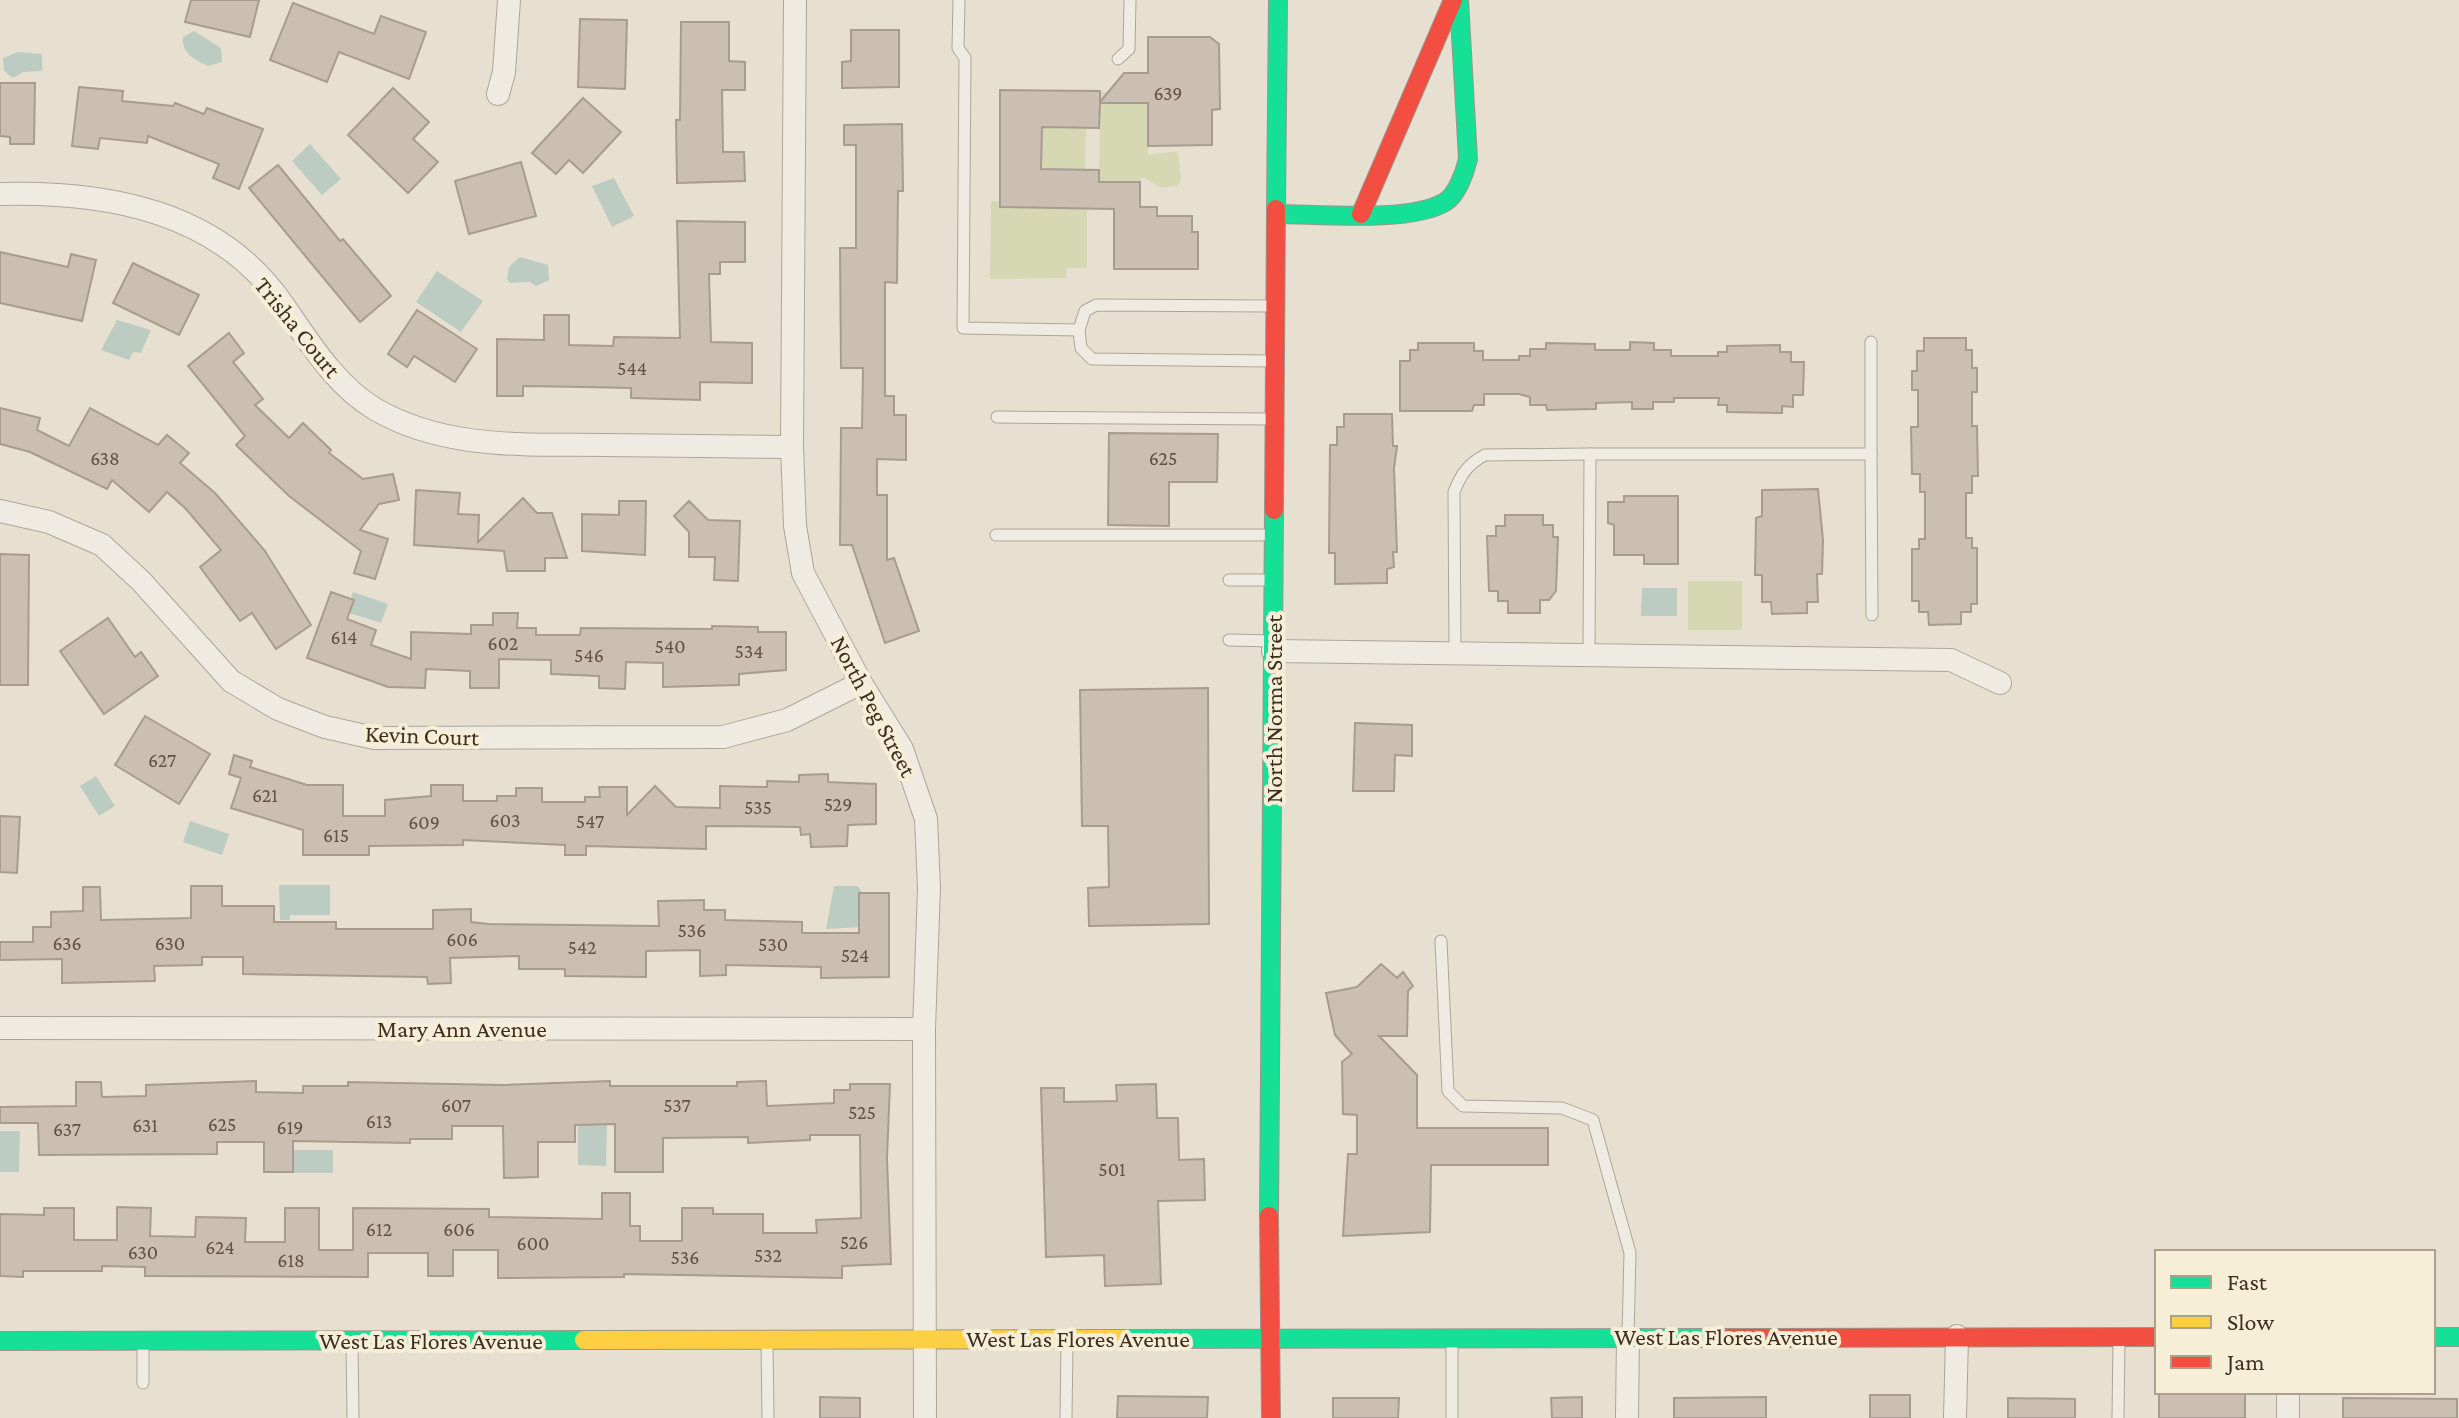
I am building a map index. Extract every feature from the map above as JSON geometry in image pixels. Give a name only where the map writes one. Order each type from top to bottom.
[{"type":"main road","name":"North Norma Street","points":[[1271,1418],[1269,1282],[1278,0]]},
{"type":"main road","points":[[1361,214],[1453,0]]},
{"type":"main road","points":[[1276,214],[1361,214],[1431,209],[1446,202],[1464,175],[1468,128],[1459,0]]},
{"type":"main road","name":"West Las Flores Avenue","points":[[0,1341],[1272,1336],[2155,1337]]},
{"type":"main road","points":[[2435,1337],[2459,1337]]},
{"type":"street","points":[[498,94],[504,72],[509,0]]},
{"type":"street","name":"North Peg Street","points":[[795,0],[792,447],[795,526],[803,573],[861,683],[902,749],[926,819],[929,888],[924,1029],[925,1418]]},
{"type":"street","name":"Trisha Court","points":[[0,194],[106,199],[154,210],[199,228],[237,255],[269,287],[336,376],[373,409],[420,430],[471,441],[522,445],[792,447]]},
{"type":"street","name":"Kevin Court","points":[[0,511],[49,522],[102,545],[161,602],[231,681],[278,709],[325,727],[374,738],[723,737],[787,720],[861,683]]},
{"type":"street","points":[[1273,646],[1455,653],[1951,660],[2000,683]]},
{"type":"street","name":"Mary Ann Avenue","points":[[0,1028],[924,1029]]},
{"type":"street","points":[[1627,1418],[1628,1336]]},
{"type":"street","points":[[1955,1418],[1957,1336]]},
{"type":"street","points":[[2288,1394],[2288,1418]]},
{"type":"lane","points":[[959,0],[958,48],[965,58],[963,328],[1079,330]]},
{"type":"lane","points":[[1118,59],[1129,49],[1130,0]]},
{"type":"lane","points":[[1275,361],[1092,359],[1081,348],[1079,330],[1085,311],[1096,305],[1276,306]]},
{"type":"lane","points":[[1871,342],[1872,615]]},
{"type":"lane","points":[[997,417],[1275,419]]},
{"type":"lane","points":[[1589,654],[1590,454]]},
{"type":"lane","points":[[1455,653],[1454,492],[1460,476],[1472,462],[1485,455],[1871,454]]},
{"type":"lane","points":[[996,535],[1274,535]]},
{"type":"lane","points":[[1229,580],[1273,580]]},
{"type":"lane","points":[[1229,640],[1273,646]]},
{"type":"lane","points":[[1441,941],[1448,1091],[1463,1106],[1562,1108],[1593,1120],[1630,1253],[1628,1336]]},
{"type":"lane","points":[[1452,1336],[1452,1418]]},
{"type":"lane","points":[[767,1337],[768,1418]]},
{"type":"lane","points":[[2118,1418],[2119,1337]]},
{"type":"lane","points":[[1066,1418],[1067,1338]]},
{"type":"lane","points":[[143,1341],[143,1383]]},
{"type":"lane","points":[[352,1342],[353,1418]]},
{"type":"green space","points":[[1100,91],[1132,96],[1132,103],[1148,103],[1148,155],[1178,151],[1181,180],[1177,186],[1161,188],[1142,177],[1140,182],[1099,182]]},
{"type":"green space","points":[[1042,127],[1086,128],[1085,169],[1041,169]]},
{"type":"green space","points":[[991,201],[1000,201],[1000,207],[1087,208],[1087,268],[1067,268],[1066,278],[990,279]]},
{"type":"green space","points":[[1688,581],[1742,581],[1742,630],[1688,630]]},
{"type":"shaded area","points":[[194,31],[221,48],[222,62],[208,66],[190,55],[184,47],[183,37]]},
{"type":"shaded area","points":[[18,52],[42,54],[42,71],[23,72],[13,78],[4,71],[3,58]]},
{"type":"shaded area","points":[[310,144],[341,179],[322,195],[292,161]]},
{"type":"shaded area","points":[[614,178],[634,216],[612,227],[592,186]]},
{"type":"shaded area","points":[[520,257],[548,265],[549,280],[536,286],[530,282],[510,283],[507,279],[509,267]]},
{"type":"shaded area","points":[[437,271],[483,301],[461,332],[416,302]]},
{"type":"shaded area","points":[[117,320],[151,330],[141,353],[133,352],[129,360],[101,350]]},
{"type":"shaded area","points":[[1642,588],[1677,588],[1677,616],[1641,616]]},
{"type":"shaded area","points":[[353,592],[388,604],[381,623],[346,612]]},
{"type":"shaded area","points":[[96,776],[115,806],[99,816],[80,786]]},
{"type":"shaded area","points":[[190,821],[229,834],[222,855],[183,842]]},
{"type":"shaded area","points":[[279,885],[330,885],[330,915],[290,915],[290,920],[280,920]]},
{"type":"shaded area","points":[[834,886],[857,886],[861,890],[862,927],[826,929]]},
{"type":"shaded area","points":[[578,1123],[607,1123],[606,1166],[578,1165]]},
{"type":"shaded area","points":[[0,1131],[20,1131],[19,1172],[0,1172]]},
{"type":"shaded area","points":[[294,1150],[333,1150],[333,1173],[294,1173]]},
{"type":"building","points":[[191,0],[259,0],[250,37],[185,22]]},
{"type":"building","points":[[293,3],[374,34],[381,16],[426,32],[409,79],[339,52],[327,82],[270,60]]},
{"type":"building","points":[[580,19],[627,20],[625,89],[578,87]]},
{"type":"building","points":[[681,22],[729,22],[729,61],[745,62],[745,90],[722,90],[723,152],[744,152],[745,181],[677,183],[676,120],[680,120]]},
{"type":"building","points":[[851,30],[899,30],[899,87],[842,88],[842,62],[851,61]]},
{"type":"building","points":[[1148,37],[1210,37],[1219,44],[1220,109],[1212,110],[1212,145],[1148,146],[1148,103],[1100,103],[1099,128],[1042,127],[1041,169],[1099,170],[1099,182],[1140,182],[1140,207],[1157,207],[1157,216],[1192,216],[1192,232],[1198,232],[1198,269],[1114,269],[1114,209],[1000,207],[1000,90],[1100,91],[1100,102],[1124,73],[1148,73]]},
{"type":"building","points":[[0,83],[35,83],[34,144],[10,144],[10,137],[0,136]]},
{"type":"building","points":[[79,87],[123,91],[122,101],[173,106],[175,103],[204,114],[207,108],[263,129],[239,189],[213,178],[219,164],[148,136],[147,143],[100,138],[98,149],[72,146]]},
{"type":"building","points":[[393,88],[429,122],[413,139],[438,162],[408,193],[348,135]]},
{"type":"building","points":[[583,98],[621,132],[583,173],[569,160],[556,174],[532,153]]},
{"type":"building","points":[[902,124],[903,191],[898,191],[897,283],[885,282],[885,396],[894,396],[894,415],[906,415],[906,460],[877,459],[877,495],[887,495],[887,560],[894,558],[919,631],[885,643],[852,545],[840,545],[841,428],[862,428],[863,368],[841,368],[840,248],[856,248],[856,145],[844,145],[844,125]]},
{"type":"building","points":[[521,162],[536,216],[469,234],[455,181]]},
{"type":"building","points":[[278,165],[340,241],[343,239],[391,296],[360,322],[249,188]]},
{"type":"building","points":[[677,221],[745,222],[745,262],[720,262],[720,274],[709,274],[711,342],[752,343],[752,383],[700,382],[700,400],[631,398],[631,388],[584,387],[523,386],[523,396],[497,396],[497,339],[544,340],[544,315],[569,315],[569,345],[613,346],[614,337],[680,338]]},
{"type":"building","points":[[0,252],[68,267],[71,254],[96,260],[82,321],[0,303]]},
{"type":"building","points":[[133,263],[199,295],[179,335],[113,303]]},
{"type":"building","points":[[417,310],[477,349],[455,382],[414,356],[407,367],[388,354]]},
{"type":"building","points":[[229,333],[244,353],[233,362],[263,399],[255,405],[289,438],[303,423],[331,450],[329,453],[363,479],[393,474],[399,500],[379,504],[360,530],[388,539],[375,579],[354,573],[361,551],[289,496],[236,445],[245,436],[188,366]]},
{"type":"building","points":[[1924,338],[1966,338],[1966,350],[1972,350],[1972,368],[1977,368],[1977,392],[1972,392],[1972,426],[1977,426],[1978,476],[1972,476],[1972,493],[1966,493],[1966,538],[1972,538],[1972,548],[1977,548],[1977,604],[1971,604],[1971,612],[1961,612],[1961,624],[1929,625],[1928,612],[1919,612],[1919,601],[1912,601],[1912,549],[1919,549],[1919,539],[1925,539],[1925,492],[1920,492],[1920,474],[1912,474],[1911,427],[1918,427],[1918,390],[1912,390],[1912,371],[1917,371],[1917,351],[1924,351]]},
{"type":"building","points":[[1630,342],[1654,343],[1654,350],[1671,350],[1671,356],[1718,356],[1718,352],[1727,352],[1727,346],[1780,345],[1780,352],[1791,352],[1791,362],[1804,362],[1803,395],[1793,395],[1793,407],[1782,406],[1782,413],[1727,412],[1727,405],[1718,405],[1719,398],[1674,398],[1674,402],[1653,402],[1653,409],[1632,409],[1632,402],[1596,403],[1596,409],[1547,410],[1546,405],[1530,405],[1530,397],[1519,394],[1484,394],[1484,405],[1474,405],[1472,411],[1400,411],[1400,361],[1410,361],[1410,350],[1418,350],[1418,343],[1474,343],[1474,351],[1483,351],[1483,360],[1519,360],[1519,356],[1530,356],[1530,349],[1546,349],[1546,343],[1595,344],[1595,350],[1630,350]]},
{"type":"building","points":[[0,408],[40,418],[37,430],[69,446],[90,408],[158,445],[167,435],[189,453],[180,463],[215,493],[265,551],[311,625],[276,649],[252,613],[240,621],[200,567],[221,550],[167,492],[149,512],[112,480],[107,489],[30,452],[0,444]]},
{"type":"building","points":[[1344,414],[1392,414],[1393,446],[1397,446],[1394,468],[1397,552],[1393,552],[1394,567],[1387,569],[1387,583],[1335,584],[1335,553],[1329,553],[1330,445],[1337,445],[1337,427],[1344,427]]},
{"type":"building","points":[[1109,433],[1218,434],[1217,482],[1169,482],[1169,526],[1108,525]]},
{"type":"building","points":[[1818,489],[1823,540],[1822,574],[1817,574],[1818,602],[1807,602],[1807,613],[1772,614],[1771,602],[1762,602],[1762,575],[1755,575],[1756,518],[1762,516],[1762,490]]},
{"type":"building","points":[[416,490],[460,493],[458,514],[479,515],[478,542],[523,498],[537,513],[552,513],[567,558],[545,558],[545,571],[507,571],[504,551],[414,545]]},
{"type":"building","points":[[1624,496],[1678,496],[1678,564],[1644,564],[1644,555],[1614,555],[1614,525],[1608,523],[1608,502],[1624,502]]},
{"type":"building","points":[[619,501],[646,501],[645,555],[582,551],[582,514],[619,515]]},
{"type":"building","points":[[689,501],[708,520],[740,521],[738,581],[714,580],[715,557],[689,557],[689,532],[674,516]]},
{"type":"building","points":[[1505,515],[1543,515],[1543,525],[1553,525],[1553,537],[1558,537],[1556,591],[1549,600],[1540,600],[1540,613],[1508,613],[1508,601],[1498,601],[1498,591],[1489,591],[1487,536],[1496,536],[1496,526],[1505,526]]},
{"type":"building","points":[[0,554],[29,555],[28,685],[0,685]]},
{"type":"building","points":[[331,592],[354,600],[347,619],[376,630],[371,645],[411,659],[411,632],[471,634],[471,625],[493,625],[493,613],[518,613],[517,628],[536,628],[536,635],[580,635],[581,628],[712,629],[712,626],[758,627],[758,632],[786,632],[786,670],[739,674],[739,685],[663,687],[663,663],[626,662],[625,689],[599,688],[599,676],[551,674],[551,660],[499,659],[499,688],[470,688],[470,671],[426,669],[425,688],[388,687],[307,658]]},
{"type":"building","points":[[108,618],[135,657],[141,652],[158,676],[104,714],[60,651]]},
{"type":"building","points":[[1208,688],[1209,924],[1089,926],[1088,888],[1109,887],[1108,826],[1082,826],[1080,690]]},
{"type":"building","points":[[145,716],[210,754],[179,804],[115,765]]},
{"type":"building","points":[[1355,723],[1412,725],[1412,756],[1395,755],[1394,791],[1353,791]]},
{"type":"building","points":[[234,755],[252,761],[250,767],[307,785],[343,785],[343,816],[385,816],[385,800],[431,796],[431,785],[463,785],[463,801],[497,801],[497,796],[516,796],[516,788],[542,788],[542,802],[585,802],[585,797],[600,797],[599,787],[627,787],[627,815],[655,786],[676,807],[720,808],[720,786],[767,787],[767,781],[799,782],[799,775],[828,774],[828,782],[876,784],[876,824],[848,825],[847,846],[811,847],[810,834],[801,835],[800,827],[706,826],[706,849],[586,846],[586,855],[565,855],[565,845],[463,840],[463,845],[369,846],[369,855],[303,855],[303,830],[231,808],[241,778],[229,774]]},
{"type":"building","points":[[0,816],[20,817],[17,873],[0,872]]},
{"type":"building","points":[[191,886],[222,886],[222,906],[274,906],[274,922],[336,922],[336,929],[433,929],[433,910],[471,909],[471,922],[489,924],[659,926],[658,901],[704,900],[704,910],[725,910],[725,920],[802,922],[802,933],[859,933],[859,893],[889,893],[889,977],[821,978],[821,967],[726,965],[726,975],[700,976],[700,950],[646,951],[646,977],[565,976],[565,969],[519,969],[519,956],[450,958],[451,983],[428,984],[427,977],[243,974],[243,957],[202,957],[202,965],[154,966],[155,981],[62,983],[62,959],[0,960],[0,942],[33,942],[33,927],[51,927],[51,912],[83,911],[83,887],[100,887],[101,920],[191,918]]},
{"type":"building","points":[[1381,964],[1397,978],[1403,972],[1413,986],[1408,991],[1407,1036],[1379,1036],[1417,1075],[1417,1128],[1548,1128],[1548,1165],[1431,1165],[1430,1232],[1343,1236],[1348,1154],[1357,1154],[1357,1115],[1343,1114],[1342,1062],[1352,1054],[1335,1035],[1326,993],[1357,987]]},
{"type":"building","points":[[256,1081],[256,1092],[303,1093],[303,1086],[348,1086],[348,1082],[503,1085],[610,1081],[610,1086],[737,1086],[737,1082],[766,1081],[767,1106],[834,1103],[834,1090],[850,1090],[850,1084],[890,1084],[887,1158],[891,1264],[842,1266],[842,1278],[624,1274],[624,1277],[498,1278],[498,1250],[453,1250],[453,1276],[428,1276],[428,1253],[368,1253],[368,1277],[145,1276],[145,1267],[102,1266],[102,1271],[23,1271],[23,1277],[0,1276],[0,1214],[44,1215],[44,1208],[74,1208],[74,1240],[117,1240],[117,1207],[151,1208],[150,1236],[195,1237],[196,1217],[246,1218],[245,1242],[285,1242],[285,1208],[319,1208],[319,1250],[353,1250],[353,1208],[489,1209],[489,1217],[602,1219],[602,1193],[630,1193],[630,1226],[640,1226],[640,1241],[682,1241],[682,1208],[713,1208],[713,1214],[763,1214],[763,1233],[817,1233],[816,1220],[861,1218],[860,1135],[810,1135],[810,1140],[748,1143],[748,1137],[663,1138],[663,1172],[615,1172],[615,1124],[575,1125],[575,1142],[538,1142],[538,1177],[504,1178],[503,1126],[452,1126],[452,1139],[410,1139],[410,1143],[293,1141],[293,1172],[264,1172],[264,1142],[217,1142],[217,1154],[39,1155],[38,1123],[0,1123],[0,1107],[76,1106],[76,1082],[101,1082],[102,1097],[146,1096],[146,1085]]},
{"type":"building","points":[[1156,1084],[1157,1118],[1178,1118],[1179,1160],[1204,1159],[1205,1200],[1158,1201],[1161,1284],[1105,1286],[1104,1255],[1046,1257],[1041,1088],[1064,1088],[1064,1102],[1117,1101],[1116,1085]]},
{"type":"building","points":[[2159,1394],[2245,1394],[2245,1418],[2159,1418]]},
{"type":"building","points":[[1870,1395],[1910,1395],[1910,1418],[1870,1418]]},
{"type":"building","points":[[1118,1396],[1208,1397],[1207,1418],[1117,1418]]},
{"type":"building","points":[[820,1397],[860,1398],[860,1418],[820,1418]]},
{"type":"building","points":[[1582,1397],[1582,1418],[1552,1418],[1551,1398]]},
{"type":"building","points":[[1766,1397],[1766,1418],[1674,1418],[1674,1398]]},
{"type":"building","points":[[1333,1398],[1399,1398],[1398,1418],[1333,1418]]},
{"type":"building","points":[[2008,1398],[2075,1399],[2075,1418],[2008,1418]]},
{"type":"building","points":[[2343,1398],[2457,1399],[2457,1418],[2343,1418]]},
{"type":"traffic: fast","points":[[1276,209],[1278,0]]},
{"type":"traffic: fast","points":[[1276,214],[1363,216],[1410,213],[1430,209],[1453,194],[1468,159],[1459,0]]},
{"type":"traffic: fast","points":[[1269,1216],[1274,510]]},
{"type":"traffic: fast","points":[[2435,1337],[2459,1337]]},
{"type":"traffic: fast","points":[[1123,1339],[1729,1338]]},
{"type":"traffic: fast","points":[[0,1341],[584,1340]]},
{"type":"traffic: slow","points":[[584,1340],[1123,1339]]},
{"type":"traffic: jam","points":[[1361,214],[1453,0]]},
{"type":"traffic: jam","points":[[1274,510],[1276,209]]},
{"type":"traffic: jam","points":[[1269,1216],[1271,1418]]},
{"type":"traffic: jam","points":[[1729,1338],[2155,1337]]}]
